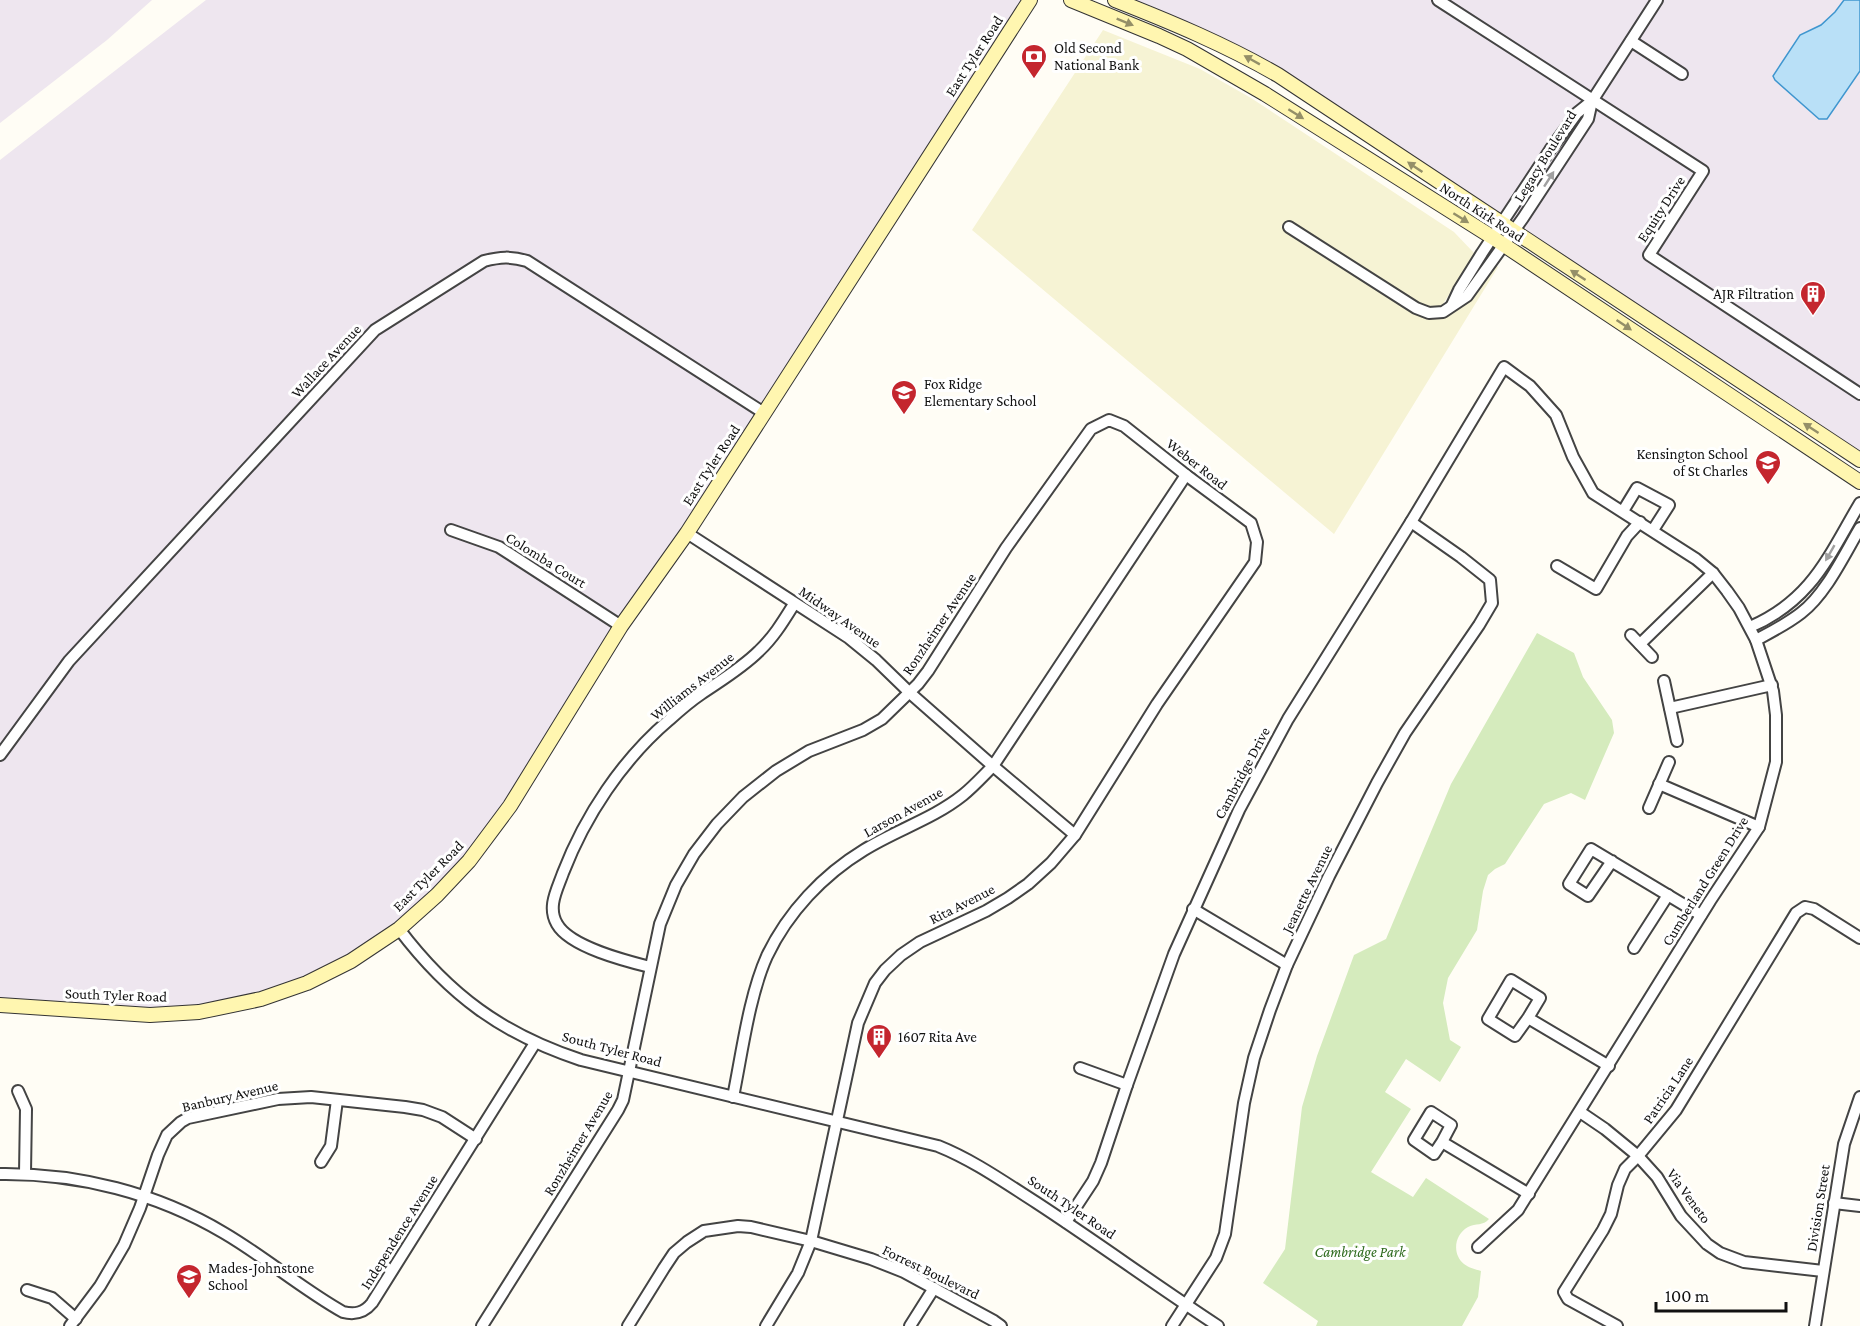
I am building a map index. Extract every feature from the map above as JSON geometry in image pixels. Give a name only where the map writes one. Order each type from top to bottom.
[{"type":"main road","name":"East Tyler Road","points":[[399,929],[437,895],[469,861],[510,806],[621,626],[687,533],[1030,0]]},
{"type":"main road","name":"North Kirk Road","points":[[1071,0],[1159,36],[1214,64],[1498,241],[1860,482]]},
{"type":"main road","name":"North Kirk Road","points":[[1115,0],[1166,20],[1254,61],[1860,460]]},
{"type":"main road","name":"South Tyler Road","points":[[0,1005],[150,1015],[199,1012],[261,999],[307,982],[351,961],[399,929]]},
{"type":"street","name":"Equity Drive","points":[[1438,0],[1704,171],[1649,255],[1860,394]]},
{"type":"street","name":"Legacy Boulevard","points":[[1289,227],[1416,308],[1429,313],[1443,312],[1451,308],[1459,290],[1588,119],[1592,100],[1657,0]]},
{"type":"street","points":[[1631,41],[1683,74]]},
{"type":"street","name":"Wallace Avenue","points":[[0,754],[77,653],[375,330],[483,261],[513,257],[527,261],[764,413]]},
{"type":"street","name":"Cumberland Green Drive","points":[[1478,1247],[1518,1210],[1529,1194],[1701,915],[1759,826],[1776,762],[1776,715],[1772,686],[1756,640],[1739,608],[1713,573],[1696,559],[1593,493],[1573,457],[1556,415],[1530,386],[1504,367]]},
{"type":"street","name":"Cambridge Drive","points":[[1066,1222],[1093,1181],[1101,1163],[1160,990],[1193,909],[1239,810],[1283,728],[1504,367]]},
{"type":"street","name":"Weber Road","points":[[1103,423],[1109,420],[1124,426],[1251,523],[1257,548]]},
{"type":"street","name":"Ronzheimer Avenue","points":[[482,1326],[618,1110],[625,1094],[630,1072],[660,924],[676,885],[694,854],[717,824],[743,797],[776,771],[809,751],[863,730],[882,719],[910,693],[928,671],[1006,548],[1091,429],[1103,423]]},
{"type":"street","name":"Larson Avenue","points":[[733,1097],[756,989],[767,956],[802,901],[839,867],[865,849],[938,812],[963,795],[993,766],[1186,475]]},
{"type":"street","points":[[1623,511],[1637,488],[1669,505],[1653,530]]},
{"type":"street","points":[[1750,627],[1782,610],[1812,583],[1860,503]]},
{"type":"street","name":"Jeanette Avenue","points":[[1172,1326],[1216,1258],[1225,1234],[1244,1102],[1254,1058],[1287,965],[1329,876],[1405,733],[1492,603],[1490,579],[1411,522]]},
{"type":"street","points":[[1557,566],[1596,589],[1627,536],[1640,522]]},
{"type":"street","points":[[1756,640],[1801,613],[1813,602],[1832,576],[1860,528]]},
{"type":"street","name":"Colomba Court","points":[[451,530],[499,547],[621,626]]},
{"type":"street","name":"Midway Avenue","points":[[687,533],[849,638],[993,766],[1075,835]]},
{"type":"street","name":"Rita Avenue","points":[[766,1326],[798,1273],[811,1241],[858,1023],[875,983],[901,955],[920,942],[986,911],[1028,884],[1051,863],[1075,835],[1157,704],[1256,562],[1257,548]]},
{"type":"street","points":[[1640,644],[1713,573]]},
{"type":"street","name":"Williams Avenue","points":[[650,967],[610,956],[566,935],[557,925],[552,914],[552,902],[570,856],[588,819],[614,780],[639,750],[666,722],[759,652],[794,604]]},
{"type":"street","points":[[1631,635],[1652,657]]},
{"type":"street","points":[[1664,681],[1677,741]]},
{"type":"street","points":[[1670,708],[1772,686]]},
{"type":"street","points":[[1649,808],[1669,762]]},
{"type":"street","points":[[1659,784],[1759,826]]},
{"type":"street","points":[[1611,861],[1701,915]]},
{"type":"street","points":[[1634,948],[1668,895]]},
{"type":"street","name":"Patricia Lane","points":[[1617,1326],[1568,1299],[1564,1292],[1611,1214],[1618,1185],[1625,1169],[1676,1110],[1796,913],[1805,907],[1814,909],[1860,938]]},
{"type":"street","points":[[1193,909],[1287,965]]},
{"type":"street","name":"South Tyler Road","points":[[399,929],[416,953],[439,978],[467,1002],[504,1027],[535,1043],[581,1060],[837,1121],[954,1152],[975,1163],[1066,1222],[1218,1326]]},
{"type":"street","points":[[1511,980],[1540,998],[1528,1018],[1515,1035],[1488,1019],[1511,980]]},
{"type":"street","points":[[1528,1018],[1609,1066]]},
{"type":"street","name":"Independence Avenue","points":[[0,1173],[25,1173],[99,1183],[193,1216],[225,1234],[339,1310],[358,1313],[366,1310],[372,1303],[535,1043]]},
{"type":"street","points":[[1080,1068],[1127,1085]]},
{"type":"street","points":[[18,1091],[26,1108],[25,1173]]},
{"type":"street","name":"Banbury Avenue","points":[[73,1323],[100,1286],[131,1231],[167,1135],[188,1118],[285,1098],[311,1097],[423,1110],[442,1117],[476,1138]]},
{"type":"street","name":"Division Street","points":[[1815,1326],[1844,1144],[1860,1097]]},
{"type":"street","points":[[321,1162],[331,1146],[337,1100]]},
{"type":"street","name":"Via Veneto","points":[[1580,1112],[1638,1156],[1657,1177],[1681,1216],[1707,1244],[1720,1253],[1744,1262],[1823,1271]]},
{"type":"street","points":[[1442,1142],[1529,1194]]},
{"type":"street","points":[[1834,1203],[1860,1206]]},
{"type":"street","name":"Forrest Boulevard","points":[[628,1326],[674,1253],[704,1231],[725,1227],[751,1227],[852,1253],[893,1268],[934,1288],[1001,1326]]},
{"type":"street","points":[[910,1326],[934,1288]]},
{"type":"street","points":[[27,1290],[52,1298],[73,1323]]},
{"type":"shaded area","points":[[0,0],[152,0],[107,40],[0,123]]},
{"type":"shaded area","points":[[206,0],[1024,0],[509,800],[460,863],[426,899],[396,925],[352,956],[308,977],[263,994],[204,1006],[130,1010],[0,1001],[0,160]]},
{"type":"shaded area","points":[[1130,0],[1860,0],[1860,451],[1306,87]]},
{"type":"shaded area","points":[[1103,30],[1200,69],[1251,98],[1454,232],[1475,254],[1441,307],[1421,306],[1295,226],[1285,222],[1281,227],[1418,313],[1437,317],[1493,264],[1498,267],[1334,534],[972,230]]},
{"type":"green space","name":"Cambridge Park","points":[[1537,633],[1574,653],[1583,677],[1612,720],[1614,733],[1585,800],[1571,793],[1544,804],[1505,864],[1488,875],[1477,930],[1448,978],[1443,1003],[1450,1040],[1461,1047],[1440,1082],[1406,1059],[1385,1092],[1411,1109],[1371,1172],[1413,1197],[1426,1178],[1489,1219],[1463,1230],[1456,1245],[1460,1260],[1481,1271],[1478,1297],[1462,1326],[1316,1326],[1318,1321],[1263,1283],[1285,1249],[1302,1107],[1317,1056],[1354,955],[1386,939],[1451,784]]},
{"type":"water","points":[[1844,0],[1860,0],[1860,71],[1827,119],[1819,119],[1773,76],[1800,35],[1821,25]]},
{"type":"place","name":"Old Second National Bank","points":[[1034,80]]},
{"type":"place","name":"AJR Filtration","points":[[1813,317]]},
{"type":"place","name":"Fox Ridge Elementary School","points":[[904,416]]},
{"type":"place","name":"Kensington School of St Charles","points":[[1768,486]]},
{"type":"place","name":"1607 Rita Ave","points":[[879,1060]]},
{"type":"place","name":"Mades-Johnstone School","points":[[189,1300]]}]
